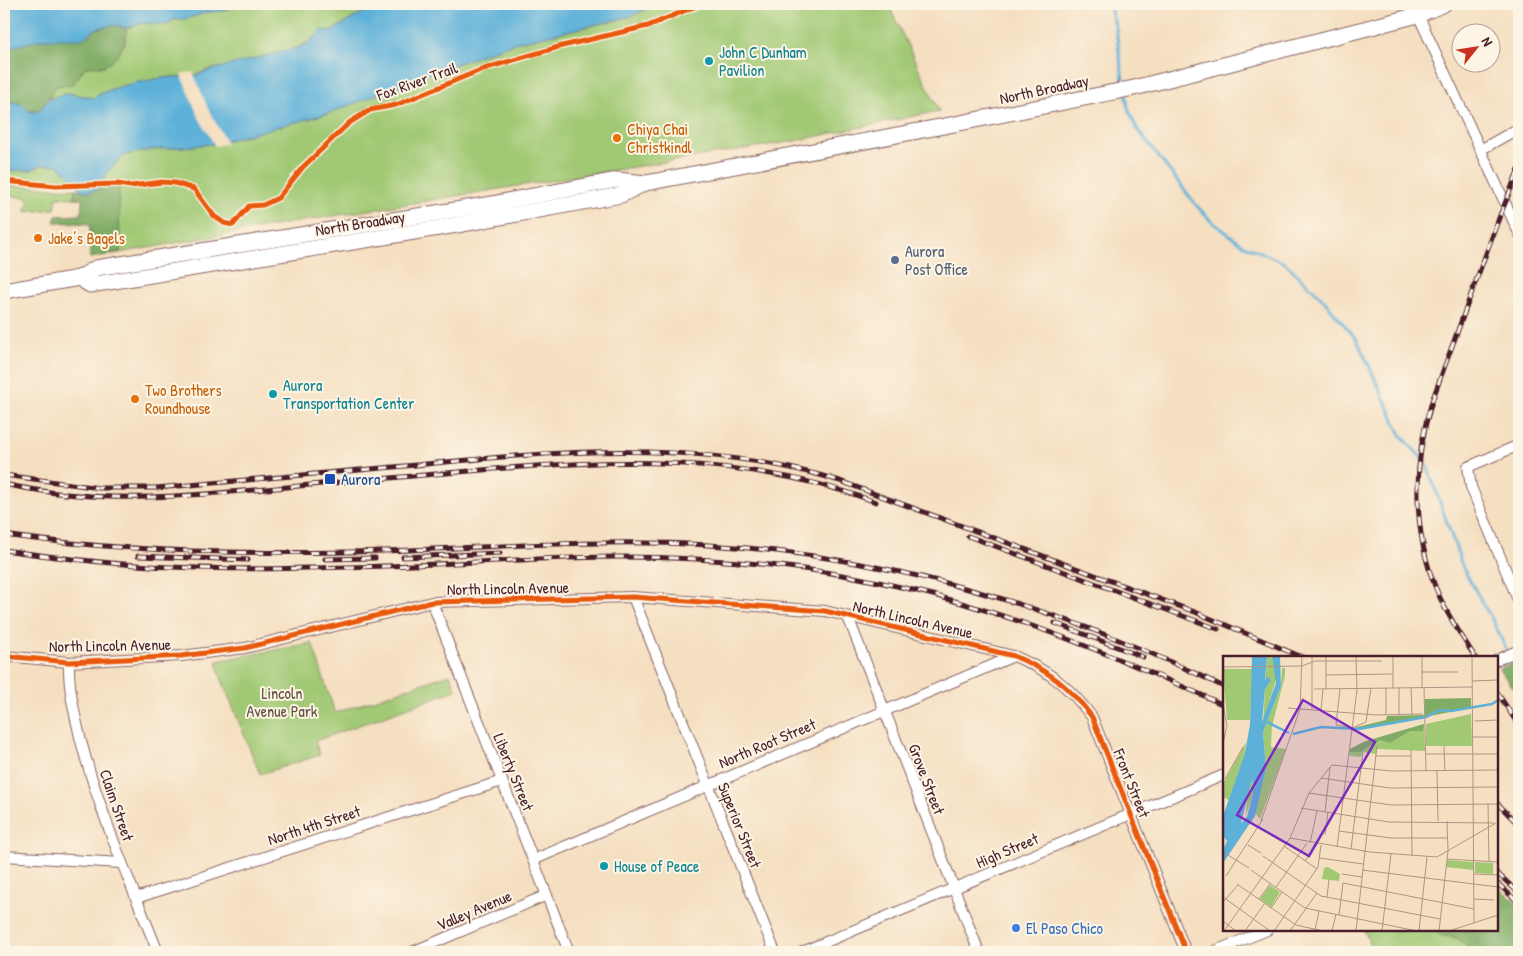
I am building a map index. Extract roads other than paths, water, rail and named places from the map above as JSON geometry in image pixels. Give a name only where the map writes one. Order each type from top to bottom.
[{"type":"main road","name":"North Broadway","points":[[4,291],[79,278],[90,285],[466,224],[621,195],[646,183],[1134,88],[1416,9],[1444,4]]},
{"type":"street","points":[[1416,9],[1519,233]]},
{"type":"street","points":[[1482,149],[1519,128]]},
{"type":"street","points":[[1519,444],[1468,467],[1470,488],[1519,602]]},
{"type":"street","name":"North Lincoln Avenue","points":[[4,656],[69,662],[181,656],[245,648],[432,602],[633,597],[825,610],[1014,656]]},
{"type":"street","name":"Superior Street","points":[[633,597],[775,952]]},
{"type":"street","name":"Liberty Street","points":[[432,602],[569,952]]},
{"type":"street","name":"Grove Street","points":[[848,617],[979,952]]},
{"type":"street","points":[[1498,660],[1519,650]]},
{"type":"street","name":"North Root Street","points":[[533,860],[1014,656]]},
{"type":"street","name":"Front Street","points":[[1014,656],[1042,667],[1061,681],[1092,717],[1186,952]]},
{"type":"street","name":"Claim Street","points":[[69,662],[72,699],[88,769],[121,863],[158,952]]},
{"type":"street","name":"High Street","points":[[802,952],[1223,775]]},
{"type":"street","name":"North 4th Street","points":[[136,898],[502,781]]},
{"type":"street","points":[[4,856],[121,863]]},
{"type":"street","name":"Valley Avenue","points":[[412,952],[547,895]]},
{"type":"street","points":[[1213,952],[1265,931]]},
{"type":"water","points":[[4,4],[240,4],[223,11],[208,12],[186,19],[175,19],[166,25],[143,23],[126,28],[113,25],[96,29],[82,39],[43,39],[4,49]]},
{"type":"water","points":[[378,4],[657,4],[629,17],[514,43],[330,113],[213,144],[150,150],[125,155],[108,171],[101,182],[100,188],[89,192],[79,189],[78,183],[58,165],[41,165],[31,170],[4,171],[4,100],[22,104],[29,111],[35,112],[40,110],[49,99],[68,93],[93,98],[117,87],[161,78],[196,75],[300,47],[310,42],[321,31],[333,30]]},
{"type":"waterway","points":[[1109,4],[1116,29],[1124,87]]},
{"type":"waterway","points":[[1126,95],[1128,108],[1137,129],[1197,206],[1212,222],[1242,244],[1285,263],[1321,297],[1357,340],[1401,435],[1426,463],[1463,568],[1494,623],[1519,677]]},
{"type":"railway","points":[[1474,656],[1445,608],[1434,584],[1421,532],[1418,506],[1418,479],[1425,427],[1432,401],[1499,218],[1519,169]]},
{"type":"railway","points":[[4,475],[100,488],[156,488],[469,460],[576,453],[682,453],[735,458],[788,467],[840,481],[1195,612],[1300,656]]},
{"type":"railway","points":[[4,484],[73,495],[140,497],[207,494],[522,467],[573,464],[675,464],[726,467],[776,475],[826,486],[876,502]]},
{"type":"railway","points":[[4,535],[99,546],[146,549],[289,553],[628,543],[709,545],[776,551],[842,561],[974,590],[1038,610],[1101,633],[1223,687]]},
{"type":"railway","points":[[968,536],[1218,629]]},
{"type":"railway","points":[[4,550],[108,563],[216,569],[281,569],[622,557],[712,560],[803,569],[858,578],[912,590],[966,604],[1019,621],[1174,682],[1223,705]]},
{"type":"railway","points":[[403,557],[500,553]]},
{"type":"railway","points":[[138,556],[248,560]]},
{"type":"railway","points":[[325,559],[375,558]]},
{"type":"railway","points":[[1055,623],[1143,657]]},
{"type":"railway","points":[[1498,694],[1519,726]]},
{"type":"railway","points":[[1498,804],[1519,825]]},
{"type":"railway","points":[[1498,874],[1519,893]]},
{"type":"railway","points":[[1498,884],[1519,903]]},
{"type":"place","name":"John C Dunham Pavilion","points":[[709,61]]},
{"type":"place","name":"Chiya Chai Christkindl","points":[[617,138]]},
{"type":"place","name":"Jake’s Bagels","points":[[38,238]]},
{"type":"place","name":"Aurora Post Office","points":[[895,260]]},
{"type":"place","name":"Aurora Transportation Center","points":[[273,394]]},
{"type":"place","name":"Two Brothers Roundhouse","points":[[135,399]]},
{"type":"place","name":"Aurora","points":[[330,479]]},
{"type":"place","name":"House of Peace","points":[[604,866]]},
{"type":"place","name":"El Paso Chico","points":[[1016,928]]},
{"type":"park label","name":"Lincoln Avenue Park","points":[[282,702]]}]
